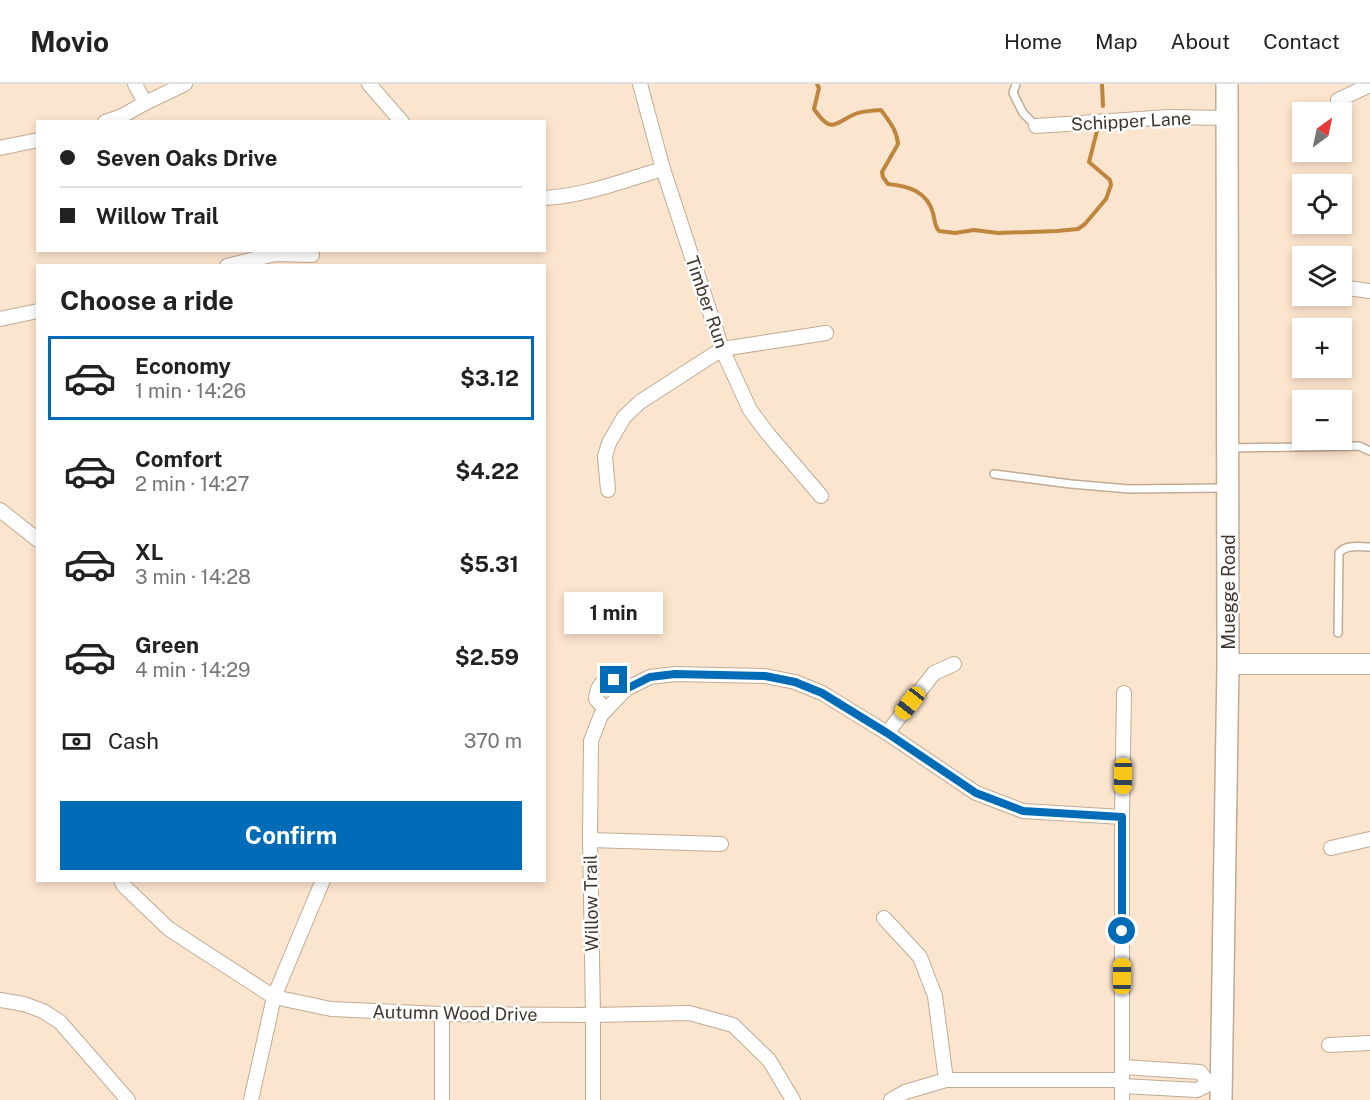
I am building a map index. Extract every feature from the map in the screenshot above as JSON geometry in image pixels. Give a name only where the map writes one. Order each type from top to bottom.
[{"type":"main road","name":"Muegge Road","points":[[1217,1089],[1228,664],[1227,84]]},
{"type":"street","points":[[135,84],[145,103]]},
{"type":"street","points":[[111,120],[185,84]]},
{"type":"street","points":[[369,84],[400,120]]},
{"type":"street","name":"Timber Run","points":[[640,84],[663,169],[722,349],[750,410],[821,496]]},
{"type":"street","points":[[1338,100],[1370,85]]},
{"type":"street","name":"Schipper Lane","points":[[1036,126],[1169,117],[1226,118]]},
{"type":"street","points":[[0,148],[36,140]]},
{"type":"street","points":[[546,198],[591,190],[663,169]]},
{"type":"street","points":[[234,264],[275,254],[312,255]]},
{"type":"street","points":[[1352,289],[1370,291]]},
{"type":"street","points":[[0,319],[36,311]]},
{"type":"street","points":[[608,490],[605,456],[609,443],[624,417],[640,402],[722,349],[826,333]]},
{"type":"street","points":[[0,510],[36,538]]},
{"type":"street","points":[[887,733],[934,673],[954,664]]},
{"type":"street","points":[[1228,664],[1370,664]]},
{"type":"street","name":"Willow Trail","points":[[593,1100],[591,741],[601,716],[624,690],[650,677],[675,674],[765,676],[795,682],[822,693],[887,733],[976,793],[1023,811],[1122,817]]},
{"type":"street","points":[[606,710],[596,699],[597,690],[602,682],[607,679],[614,680],[624,690]]},
{"type":"street","points":[[1122,1083],[1122,817],[1125,693]]},
{"type":"street","points":[[1331,848],[1370,839]]},
{"type":"street","points":[[590,840],[721,844]]},
{"type":"street","name":"Autumn Wood Drive","points":[[122,882],[169,929],[274,997],[331,1009],[442,1014],[689,1013],[733,1025],[769,1060],[793,1100]]},
{"type":"street","points":[[251,1100],[274,997],[322,882]]},
{"type":"street","points":[[885,918],[920,957],[935,996],[946,1080]]},
{"type":"street","points":[[0,999],[43,1011],[60,1022],[128,1100]]},
{"type":"street","points":[[442,1014],[442,1100]]},
{"type":"street","points":[[1329,1045],[1370,1043]]},
{"type":"street","points":[[1122,1083],[1200,1072],[1217,1089]]},
{"type":"street","points":[[891,1100],[905,1092],[946,1080],[1122,1083],[1197,1090],[1217,1089]]},
{"type":"lane","points":[[1016,84],[1013,93],[1023,113],[1036,126]]},
{"type":"lane","points":[[1227,448],[1359,446],[1370,451]]},
{"type":"lane","points":[[994,474],[1129,489],[1228,488]]},
{"type":"lane","points":[[1338,633],[1339,553],[1342,549],[1347,548],[1370,547]]},
{"type":"waterway","points":[[817,84],[819,88],[814,109],[829,124],[833,125],[858,113],[881,110],[890,122],[898,144],[882,172],[883,177],[888,184],[909,188],[926,199],[939,231],[955,233],[974,230],[998,233],[1078,229],[1106,199],[1111,185],[1110,180],[1089,162],[1097,131]]},
{"type":"waterway","points":[[1102,84],[1103,106]]},
{"type":"route","points":[[614,680],[624,690],[650,677],[675,674],[765,676],[795,682],[822,693],[887,733],[976,793],[1023,811],[1122,817],[1122,931]]}]
